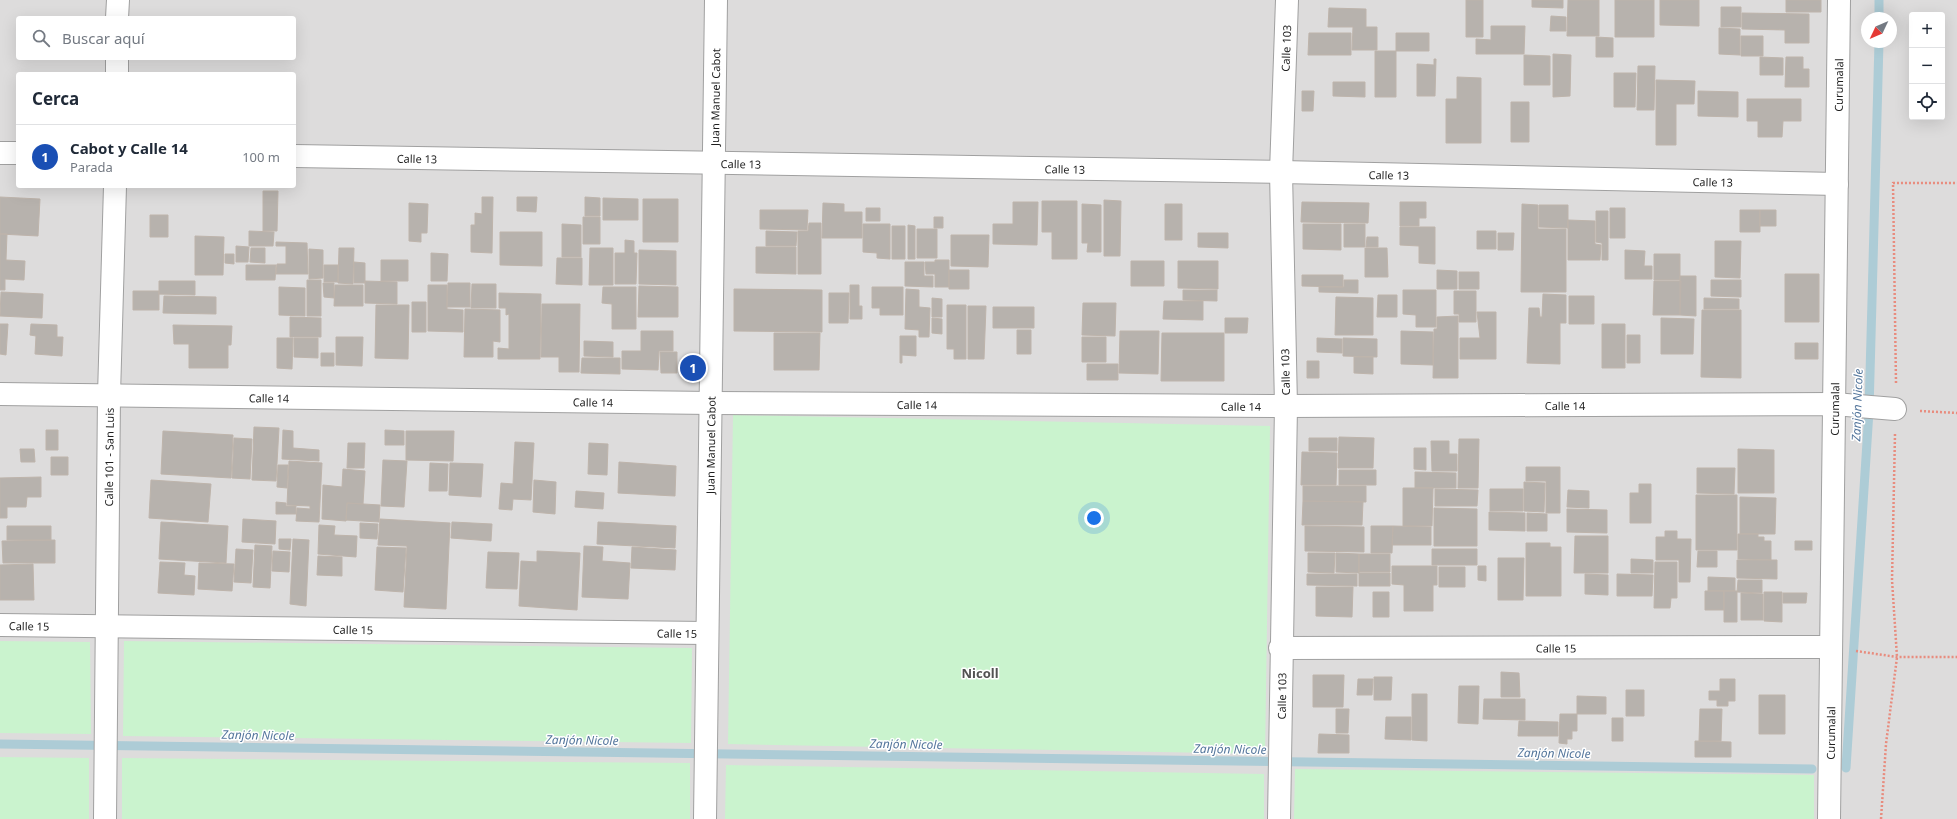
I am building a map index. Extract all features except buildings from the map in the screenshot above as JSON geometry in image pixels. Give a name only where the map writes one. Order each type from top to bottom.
[{"type":"street","points":[[117,16],[118,0]]},
{"type":"street","name":"Juan Manuel Cabot","points":[[705,819],[704,778],[711,403],[716,0]]},
{"type":"street","name":"Calle 103","points":[[1279,819],[1280,648],[1286,406],[1281,172],[1287,0]]},
{"type":"street","name":"Curumalal","points":[[1829,819],[1839,0]]},
{"type":"street","points":[[117,60],[117,72]]},
{"type":"street","points":[[0,153],[16,153]]},
{"type":"street","name":"Calle 13","points":[[296,156],[1281,172],[1837,184]]},
{"type":"street","name":"Calle 101 - San Luis","points":[[105,819],[107,758],[106,625],[109,395],[115,188]]},
{"type":"street","name":"Calle 14","points":[[0,394],[711,403],[1286,406],[1834,404],[1896,409]]},
{"type":"street","name":"Calle 15","points":[[0,625],[106,625],[706,633]]},
{"type":"street","name":"Calle 15","points":[[1280,648],[1831,647]]},
{"type":"path","points":[[1881,819],[1886,744],[1897,657],[1892,580],[1896,409],[1893,183],[1957,183]]},
{"type":"path","points":[[1896,409],[1957,414]]},
{"type":"path","points":[[1873,653],[1897,657],[1957,657]]},
{"type":"shaded area","points":[[0,0],[1957,0],[1957,819],[0,819]]},
{"type":"green space","points":[[733,415],[1270,426],[1265,754],[728,744]]},
{"type":"green space","points":[[0,641],[90,642],[91,734],[0,733]]},
{"type":"green space","points":[[124,641],[692,648],[691,743],[123,736]]},
{"type":"green space","points":[[0,757],[89,758],[89,819],[0,819]]},
{"type":"green space","points":[[122,758],[690,763],[690,819],[122,819]]},
{"type":"green space","points":[[726,765],[1264,774],[1264,819],[725,819]]},
{"type":"green space","points":[[1295,769],[1814,775],[1814,819],[1294,819]]},
{"type":"waterway","name":"Zanjón Nicole","points":[[1879,0],[1879,12]]},
{"type":"waterway","name":"Zanjón Nicole","points":[[1846,768],[1869,411],[1879,48]]},
{"type":"waterway","name":"Zanjón Nicole","points":[[0,744],[1812,769]]},
{"type":"place","name":"Cabot y Calle 14","points":[[693,368]]},
{"type":"district","name":"Nicoll","points":[[980,673]]}]
